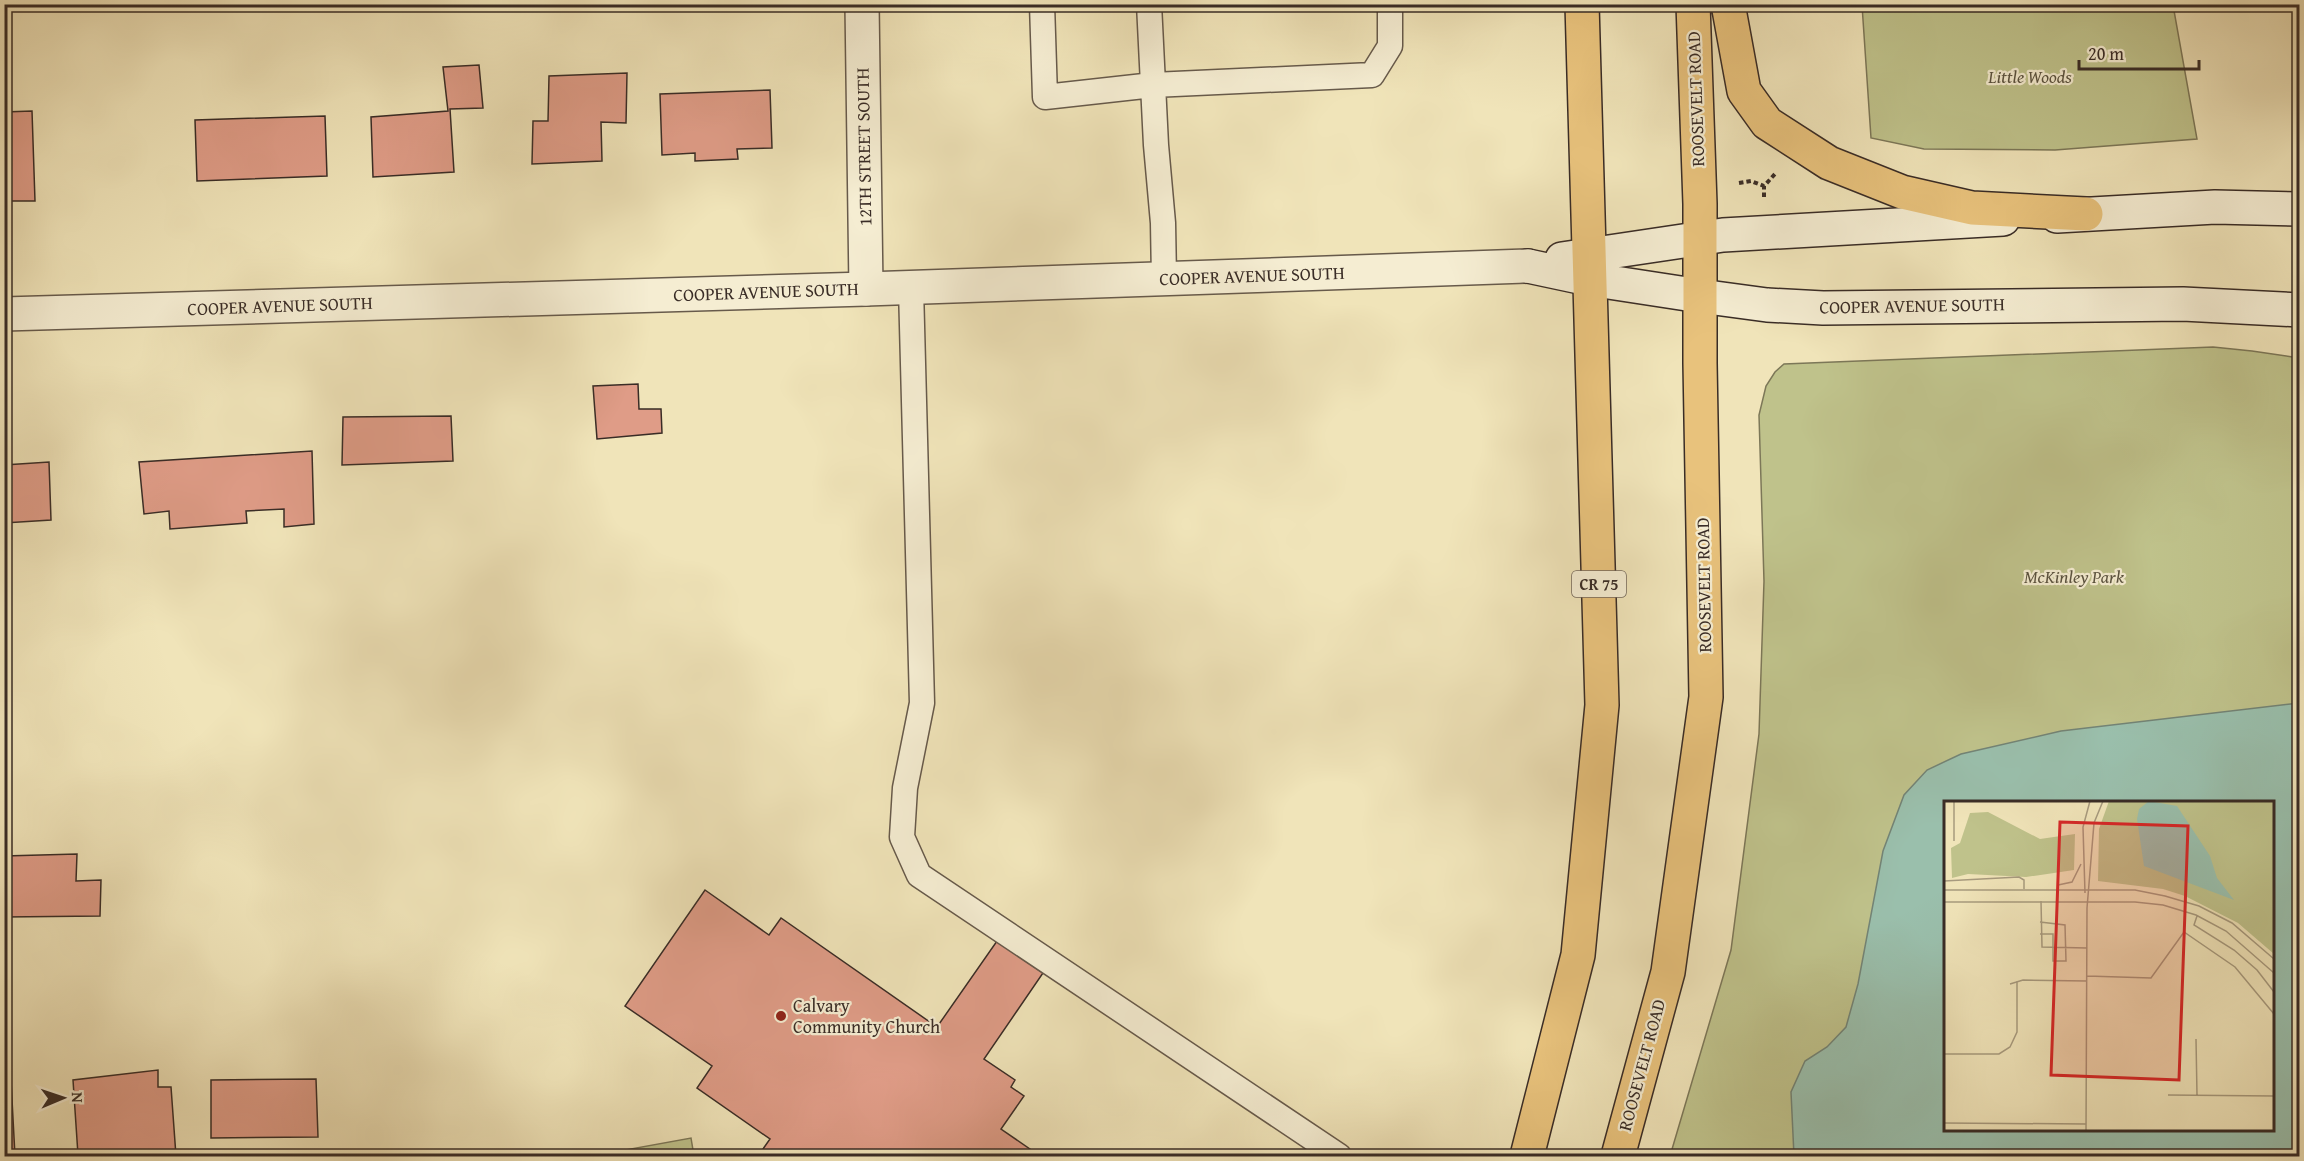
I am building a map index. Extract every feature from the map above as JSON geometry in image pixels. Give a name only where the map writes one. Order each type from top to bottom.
[{"type":"main road","name":"CR 75","points":[[1527,1156],[1578,955],[1602,705],[1582,4]]},
{"type":"main road","name":"ROOSEVELT ROAD","points":[[1618,1156],[1668,972],[1706,697],[1700,238],[1693,4]]},
{"type":"main road","points":[[1728,4],[1744,91],[1767,123],[1829,163],[1902,192],[1972,208],[2086,214]]},
{"type":"street","name":"12TH STREET SOUTH","points":[[862,4],[866,290]]},
{"type":"street","name":"COOPER AVENUE SOUTH","points":[[4,314],[866,290],[1528,266],[1589,266],[1700,238],[1764,231],[2215,207],[2300,208]]},
{"type":"street","name":"COOPER AVENUE SOUTH","points":[[1589,266],[1700,296],[1767,305],[1823,308],[2182,304],[2300,310]]},
{"type":"lane","points":[[1042,4],[1045,97],[1153,84],[1372,75],[1390,46],[1390,4]]},
{"type":"lane","points":[[1149,4],[1163,223],[1164,279]]},
{"type":"lane","points":[[911,288],[922,703],[905,788],[902,837],[919,875],[1339,1156]]},
{"type":"path","points":[[1739,183],[1751,181],[1764,186],[1776,172]]},
{"type":"green space","name":"Little Woods","points":[[1862,5],[2173,5],[2197,139],[2055,150],[1924,149],[1871,138]]},
{"type":"green space","name":"McKinley Park","points":[[2213,347],[2299,358],[2299,1156],[1670,1156],[1731,950],[1759,734],[1764,581],[1759,415],[1766,386],[1775,372],[1784,364]]},
{"type":"green space","points":[[691,1138],[694,1156],[626,1156],[625,1150]]},
{"type":"shaded area","points":[[2299,703],[2299,1156],[1794,1156],[1791,1092],[1805,1061],[1827,1047],[1846,1027],[1858,984],[1883,851],[1904,795],[1927,770],[1961,754],[2061,731]]},
{"type":"building","points":[[479,65],[483,108],[450,109],[454,172],[373,177],[371,117],[448,111],[443,67]]},
{"type":"building","points":[[627,73],[626,123],[601,122],[602,161],[532,164],[533,121],[548,121],[549,76]]},
{"type":"building","points":[[770,90],[772,148],[737,149],[738,159],[695,161],[695,153],[662,155],[660,94]]},
{"type":"building","points":[[32,111],[35,201],[4,201],[4,112]]},
{"type":"building","points":[[325,116],[327,176],[197,181],[195,120]]},
{"type":"building","points":[[638,384],[639,409],[661,409],[662,433],[597,439],[593,386]]},
{"type":"building","points":[[451,416],[453,461],[342,465],[343,417]]},
{"type":"building","points":[[312,451],[314,524],[284,527],[284,509],[246,511],[247,523],[170,529],[169,511],[144,514],[139,462]]},
{"type":"building","points":[[49,462],[51,520],[4,523],[4,465]]},
{"type":"building","points":[[77,854],[76,881],[101,880],[100,916],[4,917],[4,856]]},
{"type":"building","name":"Calvary Community Church","points":[[705,890],[769,935],[781,918],[937,1027],[997,941],[1043,973],[984,1059],[1015,1080],[1011,1087],[1024,1096],[1001,1129],[1040,1156],[758,1156],[770,1139],[697,1088],[712,1066],[625,1006]]},
{"type":"building","points":[[4,1062],[10,1062],[15,1156],[4,1156]]},
{"type":"building","points":[[158,1070],[158,1087],[171,1087],[176,1156],[118,1156],[118,1151],[78,1155],[73,1080]]},
{"type":"building","points":[[316,1079],[318,1137],[211,1138],[211,1080]]},
{"type":"place","name":"Calvary Community Church","points":[[781,1016]]}]
